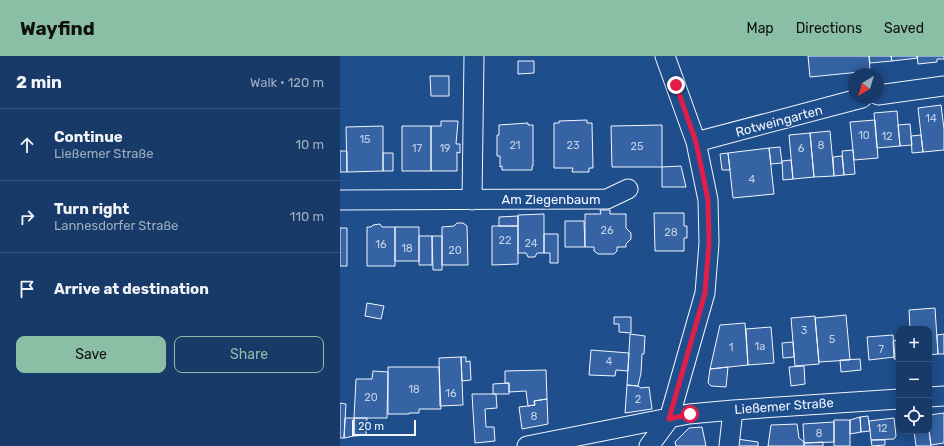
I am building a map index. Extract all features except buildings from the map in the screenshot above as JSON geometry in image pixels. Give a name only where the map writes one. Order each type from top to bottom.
[{"type":"street","points":[[472,200],[474,56]]},
{"type":"street","points":[[649,446],[669,419],[705,293],[709,243],[708,200],[696,142],[665,56]]},
{"type":"street","points":[[884,94],[944,86]]},
{"type":"street","name":"Rotweingarten","points":[[696,142],[848,102]]},
{"type":"street","name":"Am Ziegenbaum","points":[[340,200],[607,199],[628,189]]},
{"type":"street","points":[[932,397],[944,396]]},
{"type":"street","name":"Ließemer Straße","points":[[527,446],[690,414],[896,399]]},
{"type":"street","points":[[729,446],[733,410]]},
{"type":"route","points":[[676,85],[696,142],[708,200],[709,243],[705,293],[669,419],[690,414]]}]
